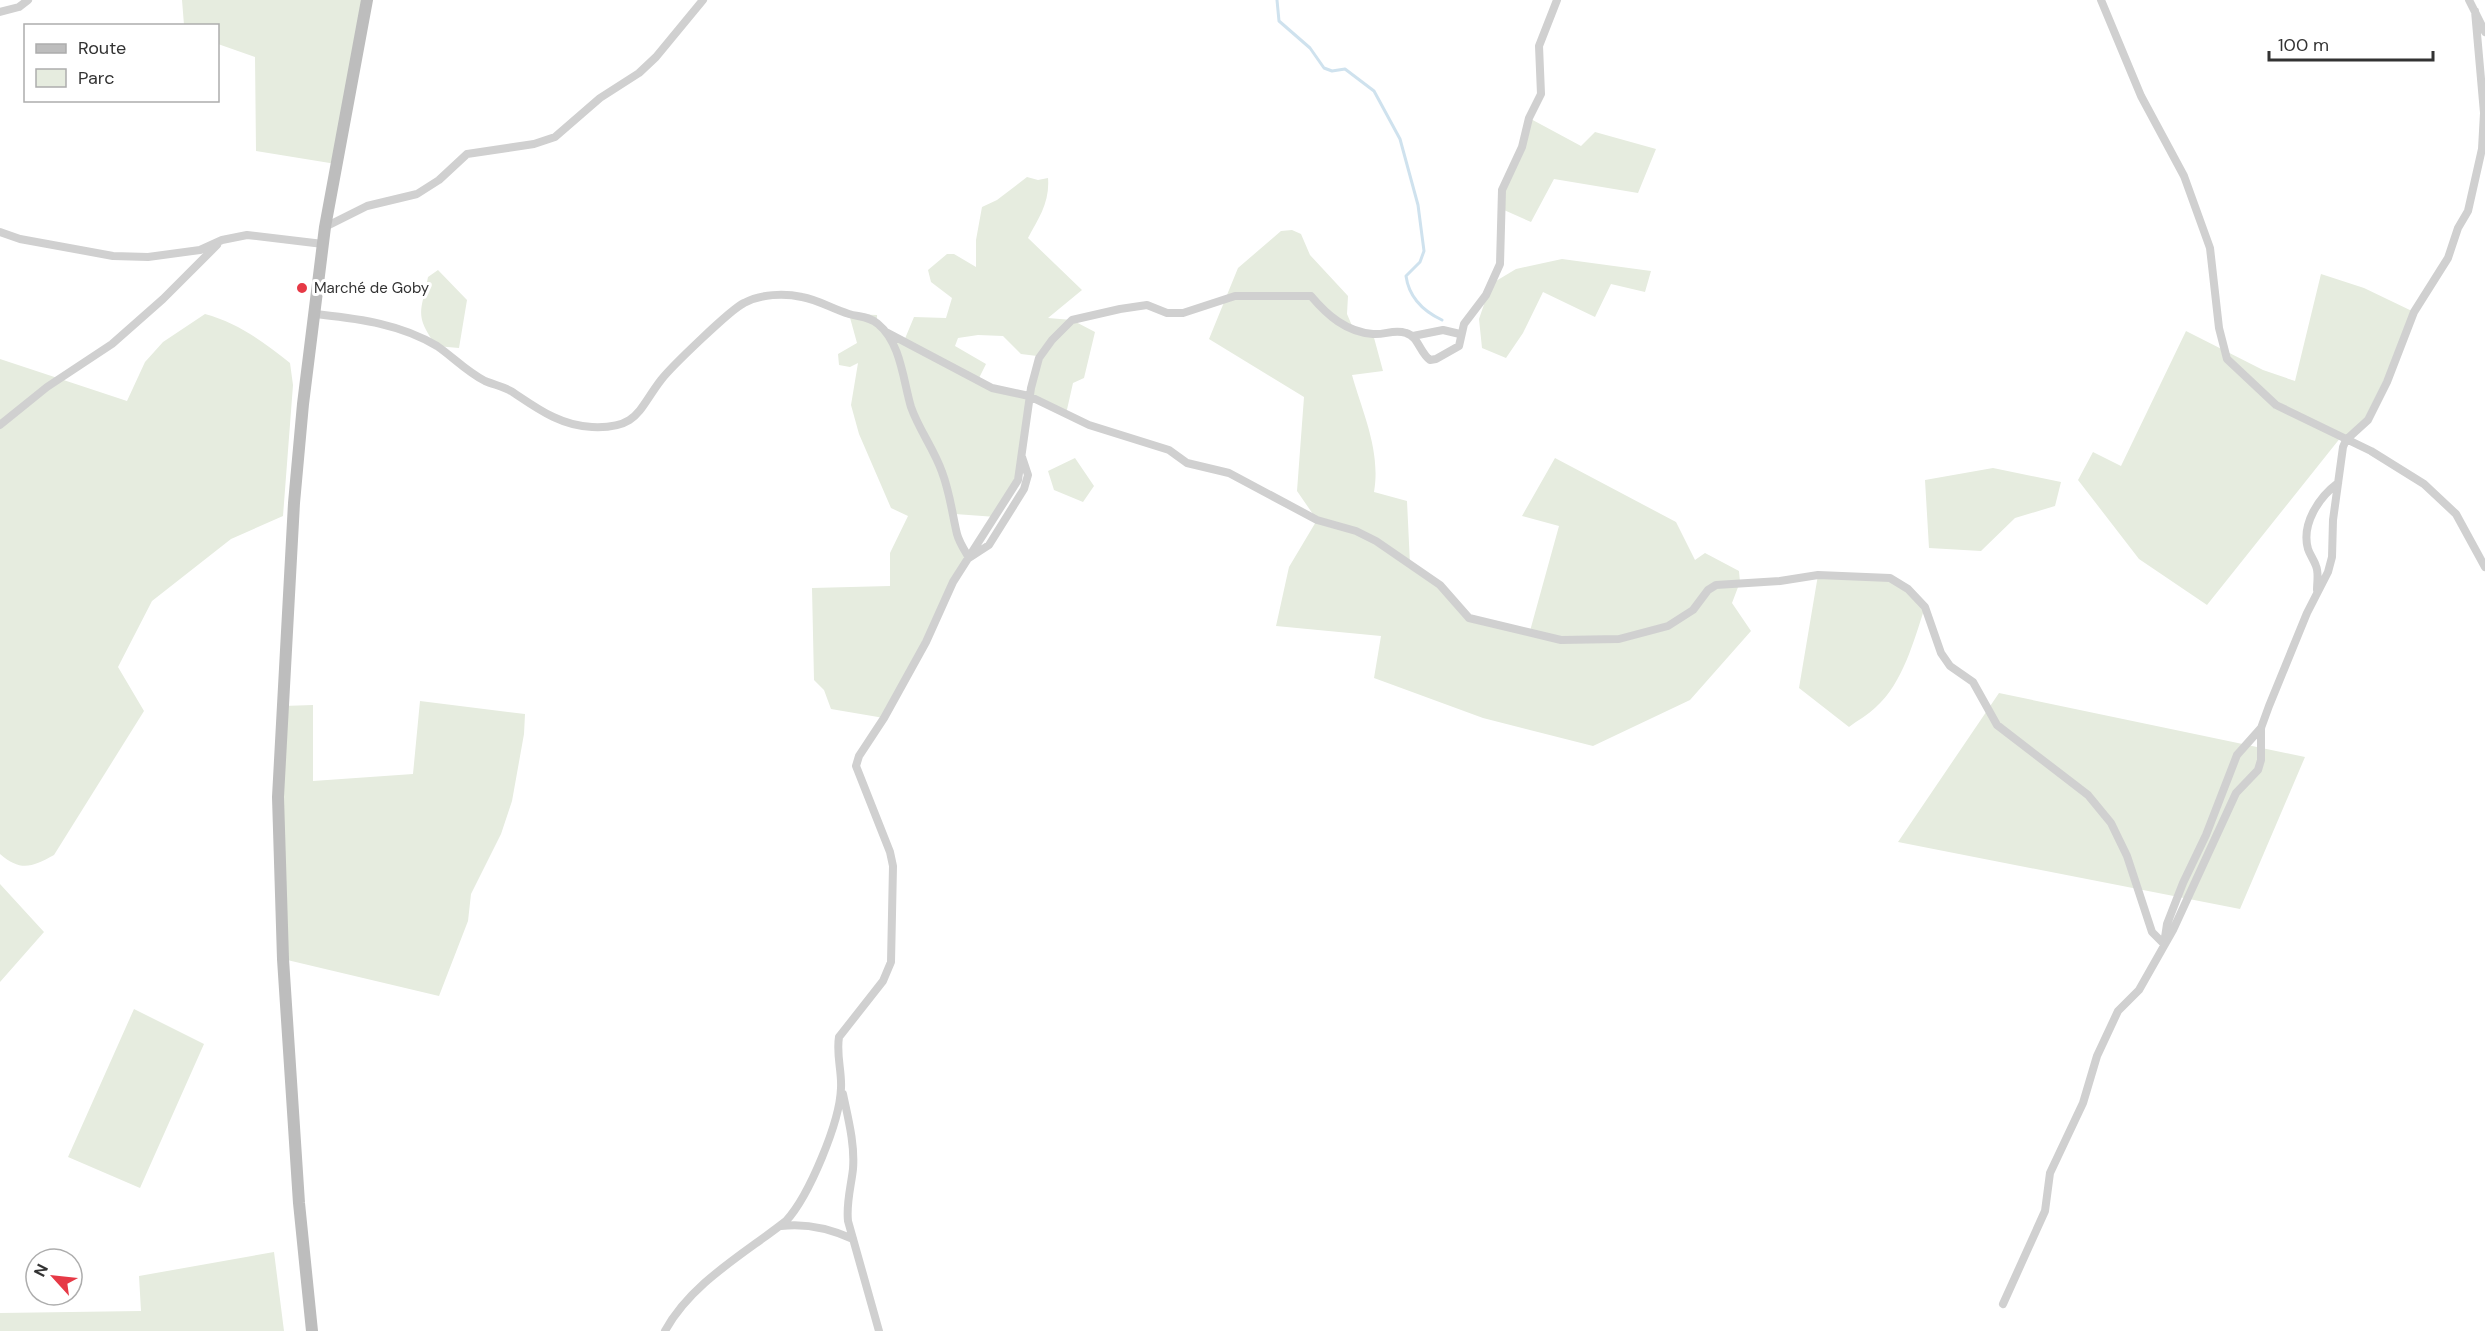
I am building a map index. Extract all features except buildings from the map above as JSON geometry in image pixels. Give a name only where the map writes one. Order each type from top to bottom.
[{"type":"main road","points":[[312,1331],[299,1203],[283,959],[278,796],[294,503],[315,315],[325,227],[367,0]]},
{"type":"street","points":[[0,12],[19,7],[28,0]]},
{"type":"street","points":[[325,227],[367,206],[417,194],[439,180],[467,154],[534,144],[555,137],[600,98],[639,73],[656,57],[703,0]]},
{"type":"street","points":[[1413,336],[1423,355],[1430,360],[1453,351],[1459,346],[1464,324],[1486,295],[1500,264],[1502,190],[1522,147],[1529,118],[1541,94],[1539,46],[1557,0]]},
{"type":"street","points":[[2101,0],[2141,96],[2184,176],[2210,248],[2219,328],[2228,359],[2276,405],[2371,452],[2424,484],[2456,514],[2485,567]]},
{"type":"street","points":[[2469,0],[2485,32]]},
{"type":"street","points":[[2164,944],[2168,924],[2183,884],[2206,835],[2237,755],[2261,728],[2328,572],[2332,557],[2332,520],[2346,440],[2367,420],[2387,382],[2414,312],[2448,258],[2458,228],[2468,210],[2482,149],[2484,113],[2475,11]]},
{"type":"street","points":[[2481,72],[2485,56]]},
{"type":"street","points":[[0,232],[20,239],[113,256],[148,257],[200,250],[222,240],[247,235],[323,244]]},
{"type":"street","points":[[0,425],[47,387],[112,344],[163,300],[222,240]]},
{"type":"street","points":[[315,315],[377,322],[395,327],[436,346],[484,380],[513,391],[534,408],[554,418],[591,427],[634,419],[644,409],[661,380],[743,303],[768,296],[802,297],[849,314],[863,316],[877,322],[895,348],[916,420],[935,453],[944,476],[955,514],[957,536],[969,558]]},
{"type":"street","points":[[879,1331],[853,1239],[847,1209],[853,1168],[851,1136],[837,1048],[839,1037],[883,981],[893,952],[893,866],[890,852],[856,766],[859,756],[884,718],[926,642],[953,582],[1018,480],[1029,396],[1039,358],[1072,320],[1147,305],[1167,313],[1183,313],[1235,296],[1311,296],[1334,321],[1373,334],[1392,331],[1413,336],[1443,330],[1460,334]]},
{"type":"street","points":[[886,332],[992,388],[1029,396],[1089,425],[1169,450],[1186,463],[1229,473],[1317,520],[1356,531],[1376,541],[1440,585],[1469,618],[1547,638],[1588,641],[1619,639],[1652,633],[1693,610],[1708,590],[1716,585],[1780,581],[1818,575],[1890,578],[1908,589],[1925,607],[1941,653],[1950,666],[1973,682],[1984,704],[2004,732],[2088,795],[2111,823],[2127,856],[2152,932],[2164,944]]},
{"type":"street","points":[[2318,593],[2317,568],[2308,549],[2307,537],[2314,507],[2324,494],[2338,483]]},
{"type":"street","points":[[2003,1304],[2045,1211],[2050,1173],[2083,1103],[2097,1056],[2118,1011],[2139,990],[2173,930],[2236,793],[2258,770],[2261,760],[2261,728]]},
{"type":"street","points":[[664,1331],[682,1305],[706,1281],[780,1226],[797,1209],[814,1178],[842,1089]]},
{"type":"street","points":[[780,1226],[804,1226],[839,1233],[853,1239]]},
{"type":"green space","points":[[182,0],[367,0],[336,164],[256,151],[255,57],[219,44],[219,24],[184,24]]},
{"type":"green space","points":[[1529,118],[1581,146],[1595,132],[1656,149],[1638,193],[1554,179],[1531,222],[1504,210],[1502,190]]},
{"type":"green space","points":[[1027,177],[1038,180],[1048,178],[1047,195],[1040,217],[1028,238],[1082,290],[1048,318],[1072,320],[1095,332],[1084,378],[1073,383],[1066,414],[1032,401],[1018,480],[996,517],[955,514],[957,536],[969,558],[884,718],[831,709],[824,690],[814,680],[812,588],[890,586],[890,553],[908,516],[891,508],[859,434],[851,405],[858,363],[850,367],[839,365],[838,354],[857,343],[849,314],[877,315],[877,322],[904,341],[914,317],[946,318],[952,298],[931,282],[928,270],[947,254],[954,254],[976,267],[976,240],[982,207],[997,200]],"holes":[[[978,335],[1003,336],[1021,354],[1037,356],[1027,394],[993,385],[979,378],[986,364],[955,346],[958,338]]]},
{"type":"green space","points":[[1292,230],[1301,234],[1310,255],[1348,296],[1347,314],[1353,328],[1373,334],[1383,371],[1352,375],[1373,447],[1376,477],[1374,492],[1407,501],[1410,564],[1440,585],[1463,613],[1530,631],[1559,526],[1522,516],[1555,458],[1676,522],[1695,560],[1705,553],[1739,571],[1740,582],[1732,603],[1751,631],[1690,700],[1593,746],[1483,718],[1374,678],[1381,636],[1276,626],[1289,567],[1317,520],[1297,491],[1304,397],[1209,339],[1238,268],[1281,231]]},
{"type":"green space","points":[[1562,259],[1651,271],[1645,292],[1611,284],[1595,317],[1543,292],[1523,333],[1506,358],[1482,348],[1479,319],[1491,284],[1516,269]]},
{"type":"green space","points":[[438,270],[467,300],[459,348],[436,346],[422,320],[421,313],[428,277]]},
{"type":"green space","points":[[2321,274],[2364,288],[2414,312],[2368,420],[2354,432],[2341,437],[2207,605],[2139,559],[2078,480],[2093,452],[2121,466],[2186,331],[2263,370],[2295,381]]},
{"type":"green space","points":[[205,314],[229,322],[250,334],[290,363],[293,385],[283,516],[231,539],[152,601],[118,667],[144,711],[54,855],[33,865],[14,863],[0,854],[0,359],[127,401],[145,362],[163,342]]},
{"type":"green space","points":[[1075,458],[1094,486],[1083,502],[1054,490],[1048,471]]},
{"type":"green space","points":[[1993,468],[2061,482],[2055,506],[2015,518],[1981,551],[1929,548],[1925,480]]},
{"type":"green space","points":[[1818,575],[1890,578],[1925,607],[1912,647],[1894,686],[1873,710],[1849,727],[1799,688]]},
{"type":"green space","points":[[1999,693],[2305,757],[2240,909],[1898,842]]},
{"type":"green space","points":[[420,701],[525,714],[524,734],[512,801],[501,834],[471,894],[468,921],[439,996],[283,959],[283,706],[313,705],[313,781],[413,774]]},
{"type":"green space","points":[[0,884],[44,932],[0,982]]},
{"type":"green space","points":[[134,1009],[204,1044],[140,1188],[68,1157]]},
{"type":"green space","points":[[274,1252],[284,1331],[0,1331],[0,1313],[141,1311],[139,1276]]},
{"type":"waterway","points":[[1277,0],[1279,21],[1310,48],[1324,68],[1332,71],[1345,69],[1374,91],[1400,139],[1418,205],[1424,251],[1420,262],[1406,276],[1410,291],[1418,303],[1442,320]]},
{"type":"place","name":"Marché de Goby","points":[[302,288]]}]
